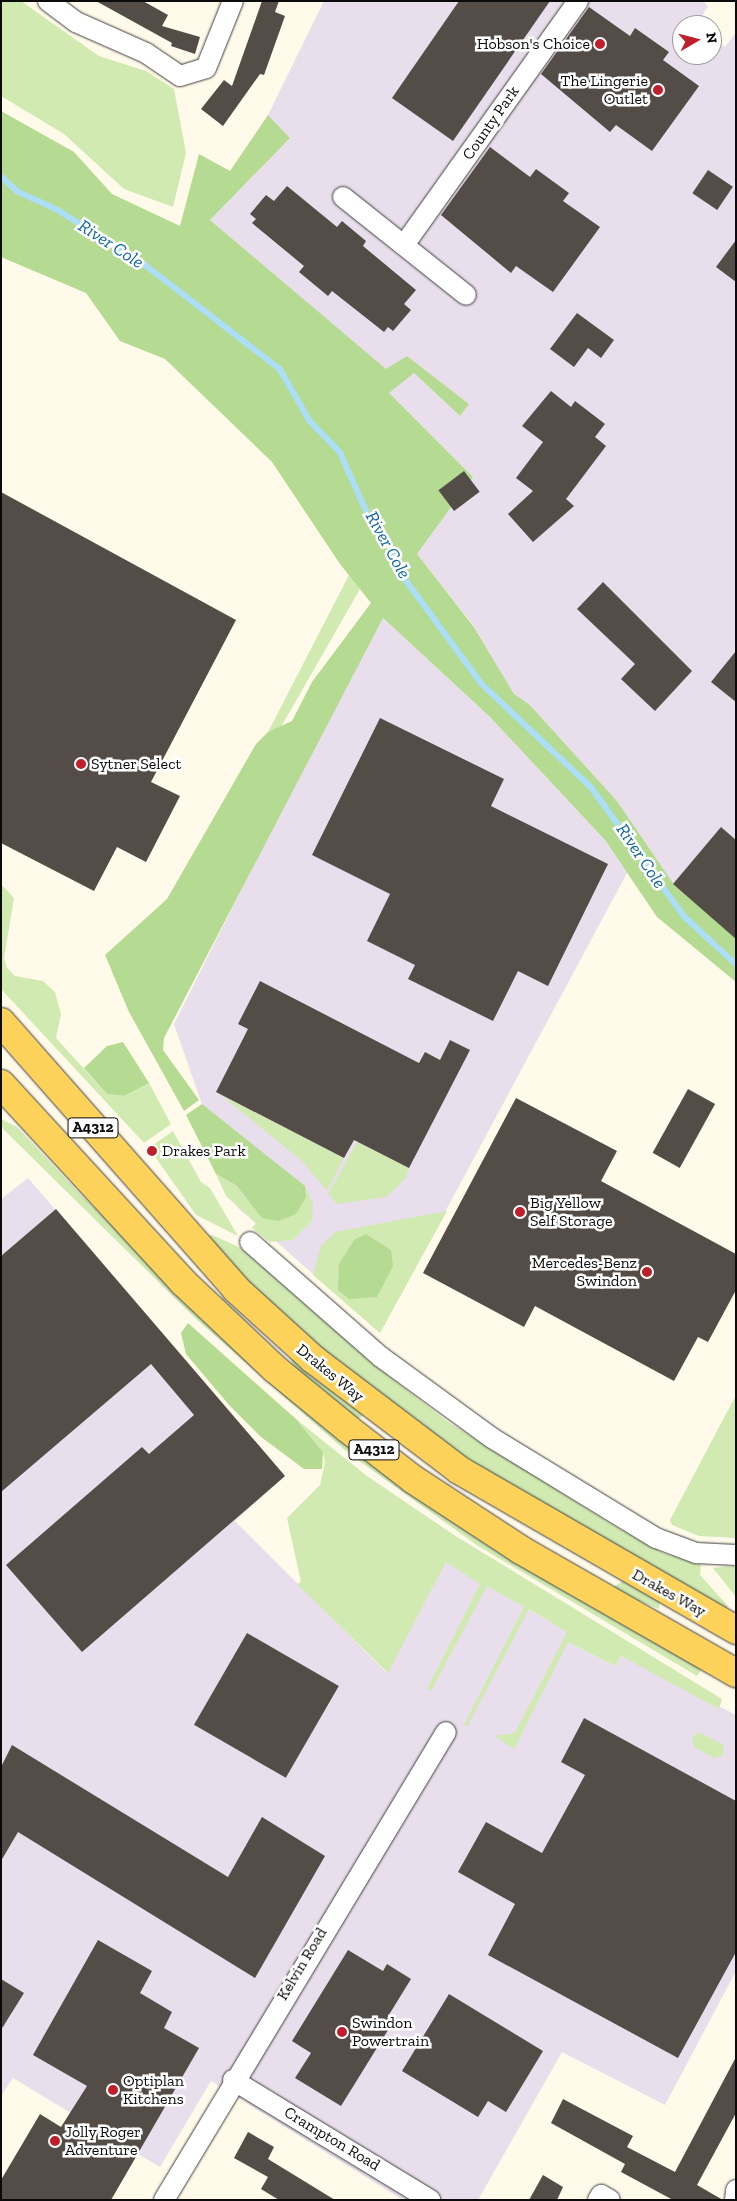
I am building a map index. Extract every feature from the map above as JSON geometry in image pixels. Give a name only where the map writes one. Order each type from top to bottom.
[{"type":"main road","name":"Drakes Way","points":[[1,1022],[230,1282],[313,1359],[459,1470],[736,1630]]},
{"type":"main road","points":[[1,1050],[17,1070],[8,1092]]},
{"type":"main road","name":"Drakes Way","points":[[8,1092],[210,1309],[368,1445],[521,1550],[736,1673]]},
{"type":"street","points":[[48,1],[76,22],[146,53],[172,72],[188,76],[206,68],[233,1]]},
{"type":"street","name":"County Park","points":[[404,245],[578,1]]},
{"type":"street","points":[[343,197],[466,296]]},
{"type":"street","points":[[250,1242],[381,1357],[516,1454],[670,1545],[696,1554],[736,1555]]},
{"type":"street","name":"Kelvin Road","points":[[164,2200],[233,2080],[446,1732]]},
{"type":"street","name":"Crampton Road","points":[[233,2080],[430,2200]]},
{"type":"street","points":[[735,2200],[736,2190]]},
{"type":"street","points":[[598,2200],[601,2195],[610,2200]]},
{"type":"shaded area","points":[[324,1],[703,1],[708,6],[703,15],[672,15],[672,65],[722,65],[722,45],[725,47],[736,32],[736,934],[675,886],[617,801],[530,705],[514,694],[474,626],[417,554],[473,477],[388,393],[414,373],[460,416],[469,404],[407,356],[386,370],[210,220],[290,138],[268,115]]},
{"type":"shaded area","points":[[383,618],[490,717],[605,840],[627,873],[380,1333],[238,1208],[174,1024],[325,723]]},
{"type":"shaded area","points":[[28,1178],[285,1476],[235,1521],[387,1673],[446,1562],[568,1632],[568,1642],[615,1666],[621,1656],[736,1715],[736,1971],[665,2105],[562,2052],[478,2200],[403,2200],[211,2081],[160,2167],[13,2078],[1,2096],[1,1199]]},
{"type":"green space","points":[[1,1],[21,1],[99,56],[146,71],[174,89],[186,153],[173,207],[124,189],[64,134],[1,96]]},
{"type":"green space","points":[[1,111],[74,152],[112,194],[180,226],[199,154],[230,171],[268,115],[290,138],[210,220],[386,369],[407,356],[469,404],[460,416],[414,373],[389,393],[473,477],[417,554],[474,627],[514,694],[530,705],[617,801],[675,886],[736,934],[736,982],[657,917],[605,840],[490,717],[383,618],[164,1038],[163,1050],[199,1100],[184,1111],[129,1012],[105,955],[167,899],[256,744],[268,732],[292,721],[312,682],[371,603],[340,564],[272,462],[165,359],[120,341],[86,293],[1,257]]},
{"type":"green space","points":[[349,575],[360,589],[281,727],[268,732]]},
{"type":"green space","points":[[1,884],[14,898],[4,958],[7,968],[15,976],[43,981],[55,992],[61,1014],[56,1038],[107,1094],[124,1096],[149,1083],[171,1124],[144,1143],[1,989]]},
{"type":"green space","points":[[123,1042],[149,1083],[124,1096],[107,1094],[84,1068],[107,1046]]},
{"type":"green space","points":[[221,1095],[344,1158],[327,1191],[302,1161]]},
{"type":"green space","points":[[202,1104],[305,1186],[306,1197],[296,1214],[278,1221],[262,1218],[236,1185],[216,1174],[186,1115]]},
{"type":"green space","points":[[1,1119],[17,1127],[81,1195],[247,1354],[703,1667],[697,1676],[478,1546],[348,1453],[194,1317],[3,1129]]},
{"type":"green space","points":[[173,1131],[201,1182],[210,1188],[238,1236],[196,1215],[149,1148]]},
{"type":"green space","points":[[357,1142],[409,1168],[405,1179],[386,1197],[337,1204],[328,1194]]},
{"type":"green space","points":[[216,1174],[236,1185],[246,1199],[306,1197],[305,1186],[313,1204],[312,1221],[293,1240],[270,1242],[252,1228],[256,1223],[226,1196]]},
{"type":"green space","points":[[447,1211],[380,1333],[313,1275],[321,1246],[335,1232]]},
{"type":"green space","points":[[366,1234],[391,1250],[393,1266],[377,1297],[349,1299],[338,1290],[339,1264],[354,1240]]},
{"type":"green space","points":[[212,1235],[241,1248],[372,1363],[448,1422],[613,1525],[663,1553],[701,1565],[700,1575],[728,1606],[726,1609],[485,1473],[350,1373],[269,1303],[204,1238]]},
{"type":"green space","points":[[188,1323],[296,1419],[323,1452],[322,1469],[304,1469],[261,1437],[229,1405],[186,1354],[181,1333]]},
{"type":"green space","points":[[293,1357],[364,1412],[363,1416],[356,1419],[291,1364]]},
{"type":"green space","points":[[736,1395],[736,1538],[699,1536],[672,1525],[670,1520]]},
{"type":"green space","points":[[296,1419],[367,1476],[454,1535],[722,1699],[719,1709],[621,1656],[615,1666],[568,1642],[514,1749],[495,1736],[515,1733],[567,1632],[529,1609],[467,1727],[464,1725],[524,1607],[487,1586],[431,1691],[427,1689],[480,1584],[446,1562],[388,1673],[297,1584],[301,1582],[287,1518],[320,1485],[325,1462],[323,1452]]},
{"type":"green space","points":[[736,1566],[736,1597],[713,1568]]},
{"type":"green space","points":[[624,1580],[660,1600],[659,1609],[611,1589]]},
{"type":"green space","points":[[699,1732],[724,1745],[723,1755],[714,1758],[694,1747],[692,1737]]},
{"type":"building","points":[[96,1],[143,1],[168,15],[162,26],[200,37],[195,54],[171,46],[172,43]]},
{"type":"building","points":[[262,1],[279,1],[275,12],[285,16],[264,75],[260,74],[223,126],[201,109],[224,80],[232,86]]},
{"type":"building","points":[[459,1],[550,1],[453,141],[392,98]]},
{"type":"building","points":[[589,7],[630,36],[635,28],[669,52],[663,60],[699,86],[652,151],[616,125],[610,132],[541,74]]},
{"type":"building","points":[[490,147],[530,177],[536,169],[569,193],[563,201],[600,227],[553,292],[516,266],[511,273],[441,215]]},
{"type":"building","points":[[708,170],[733,187],[717,210],[692,193]]},
{"type":"building","points":[[287,186],[337,227],[342,221],[366,241],[363,246],[416,290],[404,304],[411,310],[393,331],[388,327],[384,332],[332,291],[328,296],[299,272],[304,266],[252,223],[256,219],[250,214],[266,195],[274,201]]},
{"type":"building","points":[[736,240],[736,282],[716,267]]},
{"type":"building","points":[[577,313],[614,340],[601,358],[588,348],[574,367],[550,349]]},
{"type":"building","points":[[551,391],[571,407],[575,401],[605,424],[595,437],[606,446],[566,499],[574,506],[533,542],[508,514],[533,491],[516,478],[543,442],[522,426]]},
{"type":"building","points":[[464,471],[480,492],[454,511],[438,490]]},
{"type":"building","name":"Sytner Select","points":[[1,492],[236,620],[151,782],[180,796],[146,862],[117,847],[94,891],[1,843]]},
{"type":"building","points":[[603,582],[692,671],[655,711],[621,679],[635,664],[577,609]]},
{"type":"building","points":[[736,651],[736,702],[711,682]]},
{"type":"building","points":[[380,718],[504,779],[491,806],[608,864],[548,986],[518,971],[493,1021],[408,979],[415,965],[367,941],[390,894],[312,855]]},
{"type":"building","points":[[721,827],[736,840],[736,939],[673,884]]},
{"type":"building","points":[[260,981],[419,1063],[425,1052],[440,1060],[450,1040],[470,1050],[409,1168],[354,1140],[344,1158],[216,1092],[248,1029],[238,1024]]},
{"type":"building","points":[[688,1089],[715,1104],[680,1168],[653,1153]]},
{"type":"building","points":[[516,1098],[617,1151],[601,1181],[736,1254],[736,1290],[708,1342],[698,1337],[674,1381],[535,1306],[524,1327],[423,1273]]},
{"type":"building","points":[[56,1209],[285,1476],[82,1652],[6,1565],[142,1447],[149,1454],[194,1415],[151,1364],[1,1492],[1,1256]]},
{"type":"building","points":[[247,1633],[339,1686],[286,1778],[194,1725]]},
{"type":"building","points":[[584,1718],[736,1801],[736,1952],[678,2058],[488,1955],[515,1904],[458,1872],[486,1822],[542,1853],[585,1775],[561,1762]]},
{"type":"building","points":[[12,1745],[228,1877],[262,1817],[325,1856],[255,1978],[18,1832],[1,1861],[1,1767]]},
{"type":"building","points":[[98,1940],[152,1971],[140,1993],[172,2012],[164,2028],[199,2048],[111,2200],[1,2200],[1,2180],[40,2114],[61,2127],[87,2086],[33,2055]]},
{"type":"building","name":"Swindon Powertrain","points":[[348,1950],[383,1971],[387,1964],[411,1979],[387,2018],[393,2022],[341,2106],[295,2078],[311,2053],[292,2041]]},
{"type":"building","points":[[1,1979],[24,1993],[1,2030]]},
{"type":"building","points":[[449,1994],[543,2051],[506,2112],[488,2101],[478,2117],[402,2071]]},
{"type":"building","points":[[736,2057],[736,2113],[697,2185],[723,2200],[673,2200],[621,2172],[625,2164],[551,2123],[563,2099],[633,2136],[627,2147],[675,2172]]},
{"type":"building","points":[[248,2132],[274,2147],[268,2159],[335,2200],[279,2200],[261,2189],[268,2177],[234,2158]]},
{"type":"building","points":[[543,2175],[563,2187],[557,2200],[529,2200]]},
{"type":"waterway","name":"River Cole","points":[[1,176],[17,191],[58,210],[144,264],[280,369],[310,421],[340,452],[371,521],[388,539],[403,576],[482,684],[592,788],[684,916],[736,964]]},
{"type":"place","name":"Hobson's Choice","points":[[600,44]]},
{"type":"place","name":"The Lingerie Outlet","points":[[658,90]]},
{"type":"place","name":"Sytner Select","points":[[81,764]]},
{"type":"place","name":"Drakes Park","points":[[152,1151]]},
{"type":"place","name":"Big Yellow Self Storage","points":[[520,1212]]},
{"type":"place","name":"Mercedes-Benz Swindon","points":[[647,1272]]},
{"type":"place","name":"Swindon Powertrain","points":[[342,2032]]},
{"type":"place","name":"Optiplan Kitchens","points":[[113,2090]]},
{"type":"place","name":"Jolly Roger Adventure","points":[[55,2141]]}]
